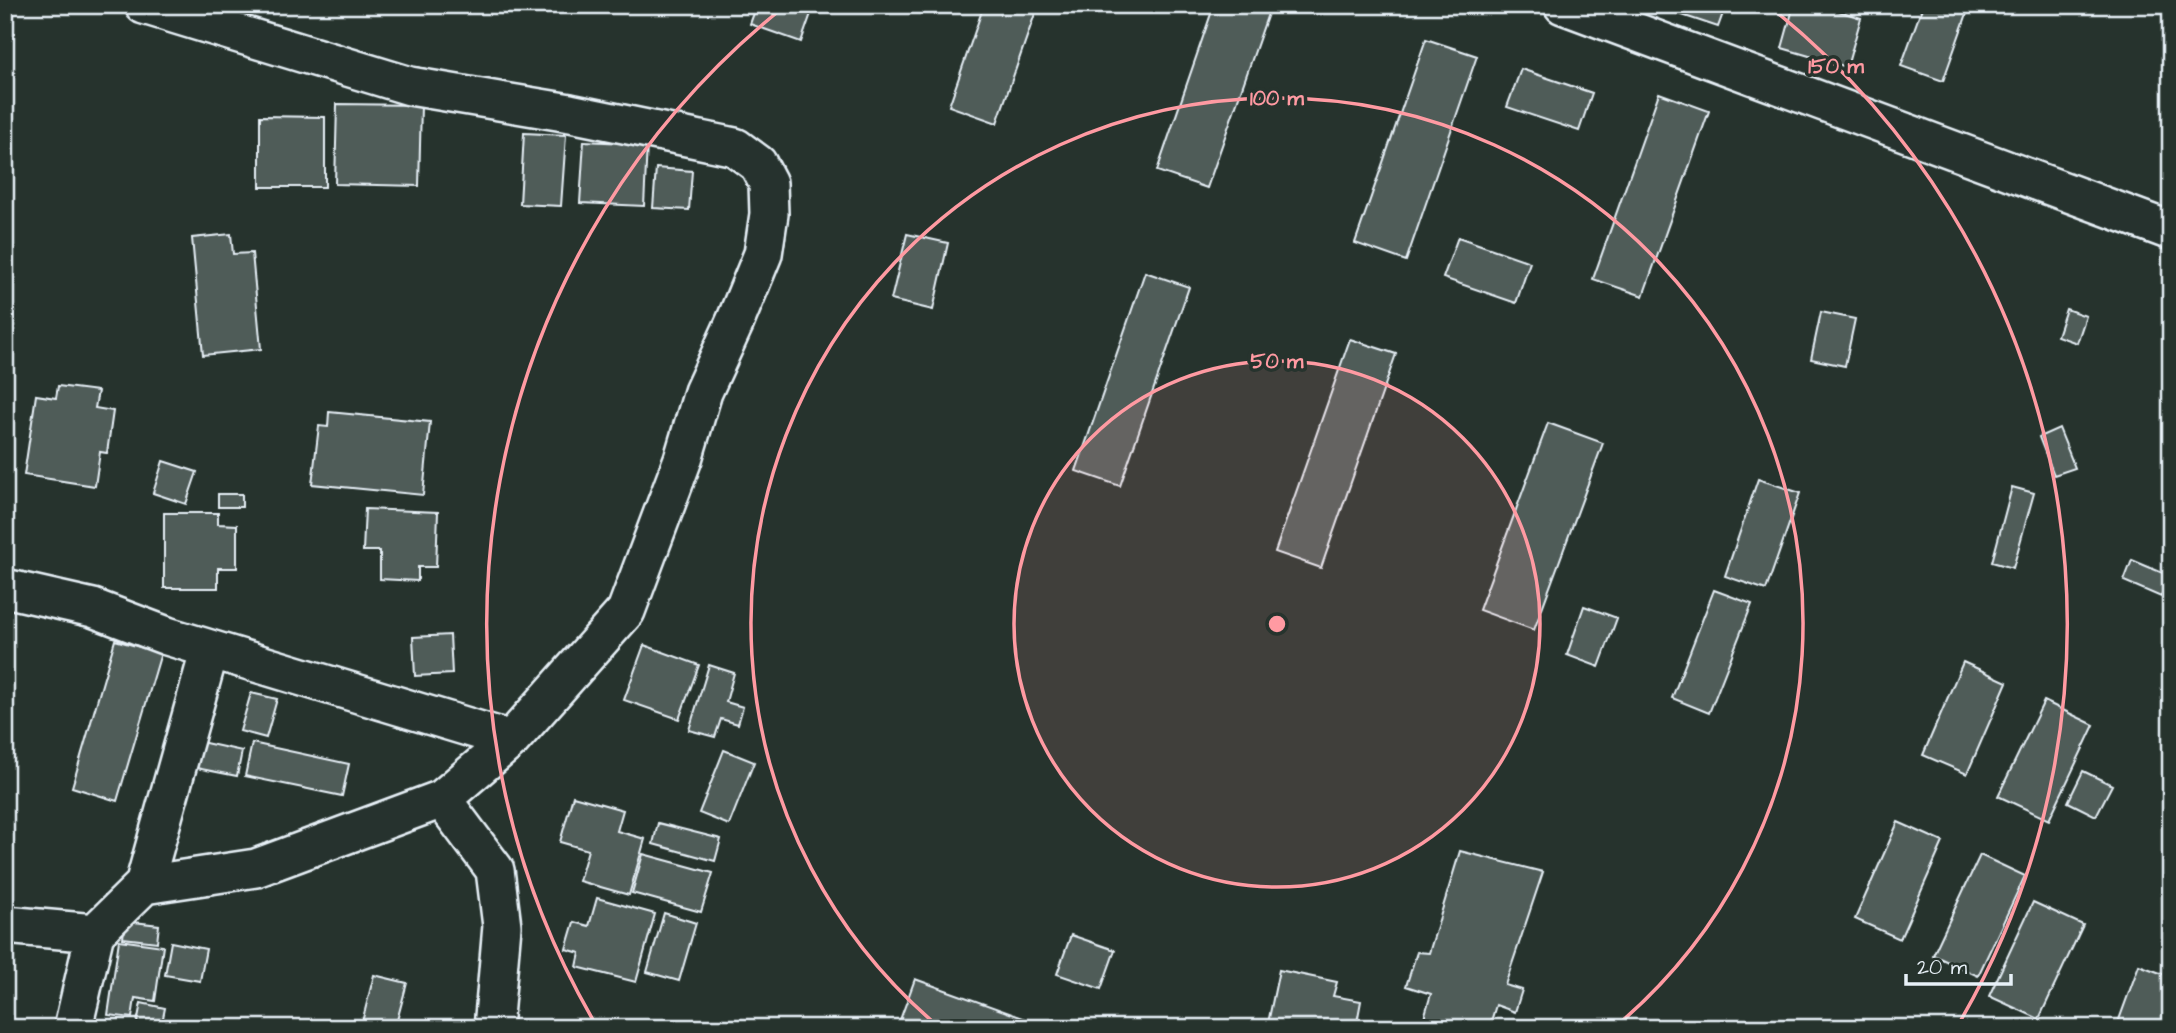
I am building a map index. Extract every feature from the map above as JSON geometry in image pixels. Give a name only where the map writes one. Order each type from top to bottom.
[{"type":"street","points":[[144,5],[410,86],[570,113],[735,148],[758,164],[768,183],[769,214],[763,254],[736,322],[703,392],[683,459],[626,611],[511,740],[442,799],[256,868],[144,885]]},
{"type":"street","points":[[1563,5],[2171,231]]},
{"type":"street","points":[[5,588],[93,608],[167,636],[511,740]]},
{"type":"street","points":[[73,1028],[95,933],[144,885],[210,649]]},
{"type":"street","points":[[442,799],[495,870],[502,926],[493,1028]]},
{"type":"street","points":[[5,925],[95,933]]},
{"type":"building","points":[[757,5],[814,5],[801,42],[750,24]]},
{"type":"building","points":[[984,5],[1038,5],[997,123],[949,106]]},
{"type":"building","points":[[1214,5],[1271,5],[1207,188],[1157,171]]},
{"type":"building","points":[[1668,5],[1726,5],[1718,27],[1667,10]]},
{"type":"building","points":[[1794,5],[1819,5],[1861,18],[1847,67],[1782,48]]},
{"type":"building","points":[[1923,5],[1970,5],[1943,81],[1901,66]]},
{"type":"building","points":[[1426,39],[1477,56],[1406,261],[1355,243]]},
{"type":"building","points":[[1521,69],[1592,93],[1579,131],[1507,107]]},
{"type":"building","points":[[1659,93],[1709,111],[1643,296],[1593,279]]},
{"type":"building","points":[[337,104],[421,105],[419,186],[335,184]]},
{"type":"building","points":[[260,116],[325,117],[325,187],[260,187]]},
{"type":"building","points":[[524,133],[566,135],[561,206],[520,204]]},
{"type":"building","points":[[584,141],[647,144],[644,206],[580,203]]},
{"type":"building","points":[[656,168],[692,171],[689,210],[653,208]]},
{"type":"building","points":[[231,234],[233,254],[252,253],[261,349],[203,355],[192,238]]},
{"type":"building","points":[[907,234],[948,243],[933,310],[891,300]]},
{"type":"building","points":[[1458,237],[1530,262],[1516,303],[1443,278]]},
{"type":"building","points":[[1145,272],[1189,287],[1120,486],[1076,471]]},
{"type":"building","points":[[2066,309],[2086,316],[2077,343],[2057,336]]},
{"type":"building","points":[[1821,312],[1855,319],[1845,366],[1811,359]]},
{"type":"building","points":[[1350,339],[1396,354],[1321,568],[1275,552]]},
{"type":"building","points":[[58,386],[98,391],[95,408],[113,411],[107,453],[100,452],[95,486],[24,475],[36,395],[56,398]]},
{"type":"building","points":[[329,412],[430,422],[423,495],[312,484],[319,426],[328,427]]},
{"type":"building","points":[[1548,423],[1603,443],[1534,630],[1479,610]]},
{"type":"building","points":[[2059,428],[2075,468],[2054,475],[2039,437]]},
{"type":"building","points":[[163,461],[197,472],[186,504],[153,493]]},
{"type":"building","points":[[1758,479],[1800,493],[1766,590],[1725,576]]},
{"type":"building","points":[[2012,487],[2034,493],[2013,568],[1992,562]]},
{"type":"building","points":[[218,494],[242,494],[242,507],[218,507]]},
{"type":"building","points":[[365,509],[438,512],[436,567],[418,567],[418,581],[380,579],[380,551],[363,551]]},
{"type":"building","points":[[164,513],[218,513],[218,524],[237,525],[237,568],[218,568],[218,588],[164,588]]},
{"type":"building","points":[[2132,560],[2170,576],[2161,597],[2124,581]]},
{"type":"building","points":[[1714,590],[1752,604],[1709,713],[1672,698]]},
{"type":"building","points":[[1584,606],[1617,618],[1599,667],[1567,655]]},
{"type":"building","points":[[450,635],[452,674],[415,676],[413,637]]},
{"type":"building","points":[[115,640],[161,653],[117,801],[72,787]]},
{"type":"building","points":[[644,645],[699,665],[679,719],[624,700]]},
{"type":"building","points":[[1963,662],[2007,682],[1967,774],[1923,755]]},
{"type":"building","points":[[709,665],[734,673],[726,702],[743,707],[738,724],[721,719],[715,737],[689,730]]},
{"type":"building","points":[[251,693],[277,699],[266,738],[240,731]]},
{"type":"building","points":[[2044,701],[2094,725],[2049,820],[1998,796]]},
{"type":"building","points":[[196,741],[242,751],[237,776],[191,767]]},
{"type":"building","points":[[252,743],[349,764],[342,796],[245,776]]},
{"type":"building","points":[[724,750],[754,762],[729,825],[699,813]]},
{"type":"building","points":[[2083,771],[2112,785],[2096,816],[2068,802]]},
{"type":"building","points":[[573,796],[623,810],[617,831],[645,839],[629,895],[579,881],[588,850],[560,842]]},
{"type":"building","points":[[1898,822],[1943,842],[1900,939],[1855,919]]},
{"type":"building","points":[[658,823],[721,839],[715,861],[653,844]]},
{"type":"building","points":[[1460,851],[1543,872],[1505,985],[1522,990],[1515,1012],[1496,1005],[1489,1028],[1421,1028],[1431,994],[1406,986],[1417,952],[1429,953]]},
{"type":"building","points":[[643,854],[713,873],[701,912],[632,893]]},
{"type":"building","points":[[1980,855],[2025,876],[1978,976],[1933,955]]},
{"type":"building","points":[[597,898],[655,914],[636,982],[577,967],[580,953],[566,949],[574,922],[589,926]]},
{"type":"building","points":[[2033,902],[2083,925],[2039,1019],[1989,996]]},
{"type":"building","points":[[664,913],[696,923],[679,981],[647,972]]},
{"type":"building","points":[[125,921],[159,925],[157,942],[123,938]]},
{"type":"building","points":[[1071,935],[1115,950],[1101,989],[1057,974]]},
{"type":"building","points":[[119,940],[163,946],[155,1001],[135,998],[132,1018],[108,1015]]},
{"type":"building","points":[[171,942],[206,949],[200,981],[165,975]]},
{"type":"building","points":[[2139,965],[2171,977],[2171,1017],[2167,1028],[2116,1028]]},
{"type":"building","points":[[1279,970],[1337,982],[1333,996],[1361,1001],[1356,1028],[1267,1028]]},
{"type":"building","points":[[374,975],[407,983],[395,1028],[361,1026]]},
{"type":"building","points":[[915,979],[1051,1028],[897,1028]]},
{"type":"building","points":[[141,1003],[165,1008],[161,1028],[136,1028]]}]
